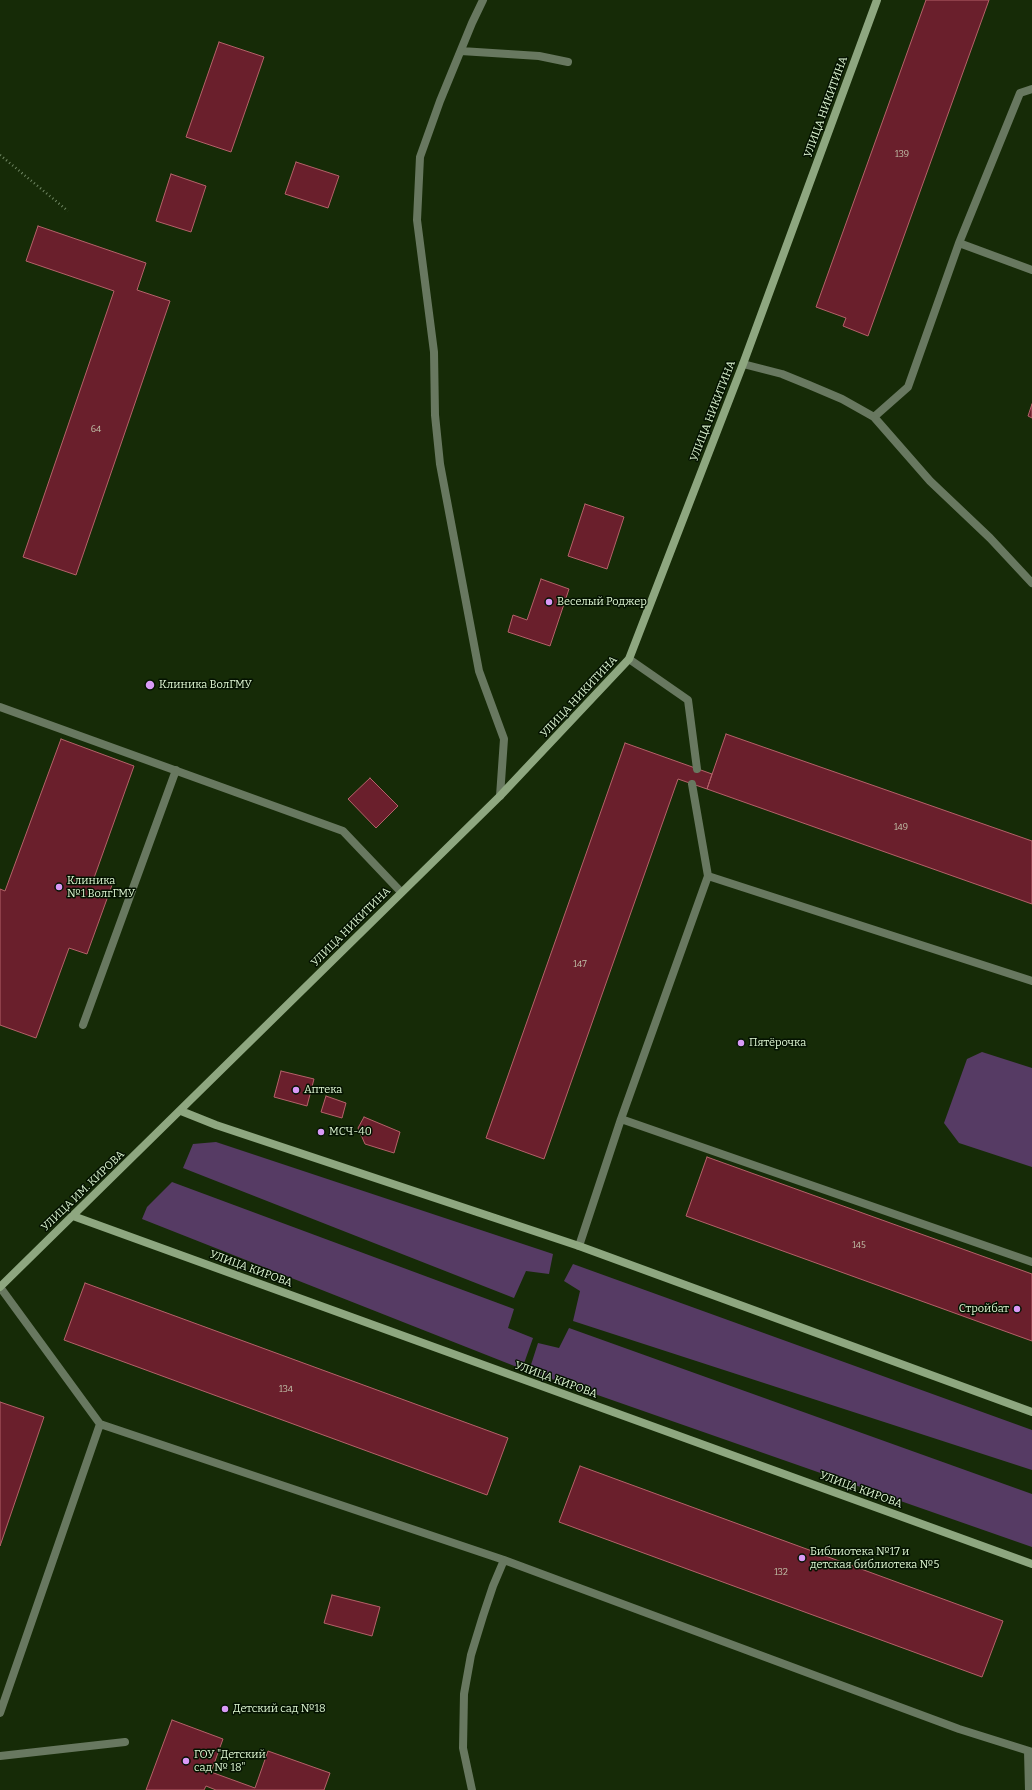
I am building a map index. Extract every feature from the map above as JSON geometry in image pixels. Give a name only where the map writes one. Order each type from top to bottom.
[{"type":"main road","name":"УЛИЦА НИКИТИНА","points":[[181,1111],[401,892],[500,796],[629,659],[743,364],[877,0]]},
{"type":"main road","name":"УЛИЦА ИМ. КИРОВА","points":[[0,1287],[181,1111]]},
{"type":"main road","points":[[181,1111],[224,1127],[579,1246],[1032,1412]]},
{"type":"main road","name":"УЛИЦА КИРОВА","points":[[73,1216],[1032,1564]]},
{"type":"lane","points":[[483,0],[460,51],[420,157],[417,220],[434,352],[434,415],[440,464],[478,671],[504,739],[500,796]]},
{"type":"lane","points":[[460,51],[539,56],[568,62]]},
{"type":"lane","points":[[874,417],[908,387],[959,243],[1020,93],[1032,89]]},
{"type":"lane","points":[[959,243],[1032,270]]},
{"type":"lane","points":[[743,364],[782,374],[842,398],[874,417],[930,481],[990,538],[1032,583]]},
{"type":"lane","points":[[629,659],[688,700],[697,769]]},
{"type":"lane","points":[[0,707],[343,831],[401,892]]},
{"type":"lane","points":[[83,1025],[176,770]]},
{"type":"lane","points":[[579,1246],[621,1119],[708,876],[692,784]]},
{"type":"lane","points":[[708,876],[1032,981]]},
{"type":"lane","points":[[621,1119],[1032,1262]]},
{"type":"lane","points":[[0,1287],[100,1424],[504,1560],[959,1729],[1030,1752],[1029,1790]]},
{"type":"lane","points":[[0,1714],[100,1424]]},
{"type":"lane","points":[[472,1790],[463,1748],[464,1694],[471,1655],[493,1586],[504,1560]]},
{"type":"lane","points":[[0,1756],[125,1742]]},
{"type":"path","points":[[0,155],[68,211]]},
{"type":"shaded area","points":[[982,1052],[1032,1068],[1032,1167],[959,1143],[944,1123],[967,1059]]},
{"type":"shaded area","points":[[216,1142],[553,1254],[549,1274],[526,1271],[514,1298],[183,1168],[193,1144]]},
{"type":"shaded area","points":[[172,1182],[514,1309],[508,1328],[533,1338],[522,1369],[142,1219],[147,1207]]},
{"type":"shaded area","points":[[573,1264],[1032,1430],[1032,1470],[573,1321],[580,1291],[564,1281]]},
{"type":"shaded area","points":[[569,1328],[1032,1494],[1032,1547],[529,1371],[538,1343],[559,1348]]},
{"type":"building","points":[[926,0],[989,0],[868,336],[843,326],[846,318],[816,307]]},
{"type":"building","points":[[219,42],[264,57],[231,152],[186,137]]},
{"type":"building","points":[[296,162],[339,176],[328,208],[285,194]]},
{"type":"building","points":[[171,174],[206,186],[191,232],[156,221]]},
{"type":"building","points":[[38,226],[146,263],[137,290],[170,301],[76,575],[23,557],[114,291],[26,261]]},
{"type":"building","points":[[1032,404],[1032,418],[1028,416]]},
{"type":"building","points":[[585,504],[624,517],[607,569],[568,556]]},
{"type":"building","name":"Веселый Роджер","points":[[541,579],[569,589],[550,646],[508,632],[513,615],[527,620]]},
{"type":"building","points":[[726,734],[1032,841],[1032,904],[707,789]]},
{"type":"building","name":"Клиника №1 ВолгГМУ","points":[[61,739],[134,766],[94,878],[112,885],[87,954],[69,948],[36,1038],[0,1025],[0,889],[5,891]]},
{"type":"building","points":[[625,743],[712,774],[707,789],[678,779],[544,1159],[486,1138]]},
{"type":"building","points":[[370,778],[398,806],[376,828],[348,799]]},
{"type":"building","points":[[281,1071],[314,1079],[307,1106],[274,1097]]},
{"type":"building","points":[[326,1096],[346,1103],[342,1118],[321,1112]]},
{"type":"building","points":[[364,1117],[400,1132],[394,1153],[365,1144],[358,1128]]},
{"type":"building","points":[[707,1157],[1032,1274],[1032,1341],[686,1216]]},
{"type":"building","points":[[85,1283],[508,1438],[487,1495],[64,1340]]},
{"type":"building","points":[[0,1402],[44,1417],[0,1546]]},
{"type":"building","points":[[580,1466],[1003,1621],[982,1677],[559,1522]]},
{"type":"building","points":[[332,1595],[380,1607],[372,1636],[324,1623]]},
{"type":"building","name":"ГОУ \"Детский сад № 18\"","points":[[172,1720],[223,1739],[211,1772],[255,1788],[268,1751],[330,1773],[324,1790],[216,1790],[206,1786],[204,1790],[146,1790]]},
{"type":"place","name":"Веселый Роджер","points":[[549,602]]},
{"type":"place","name":"Клиника ВолГМУ","points":[[150,685]]},
{"type":"place","name":"Клиника №1 ВолгГМУ","points":[[59,887]]},
{"type":"place","name":"Пятёрочка","points":[[741,1043]]},
{"type":"place","name":"Аптека","points":[[296,1090]]},
{"type":"place","name":"МСЧ-40","points":[[321,1132]]},
{"type":"place","name":"Стройбат","points":[[1017,1309]]},
{"type":"place","name":"Библиотека №17 и детская библиотека №5","points":[[802,1558]]},
{"type":"place","name":"Детский сад №18","points":[[225,1709]]},
{"type":"place","name":"ГОУ \"Детский сад № 18\"","points":[[186,1761]]}]
